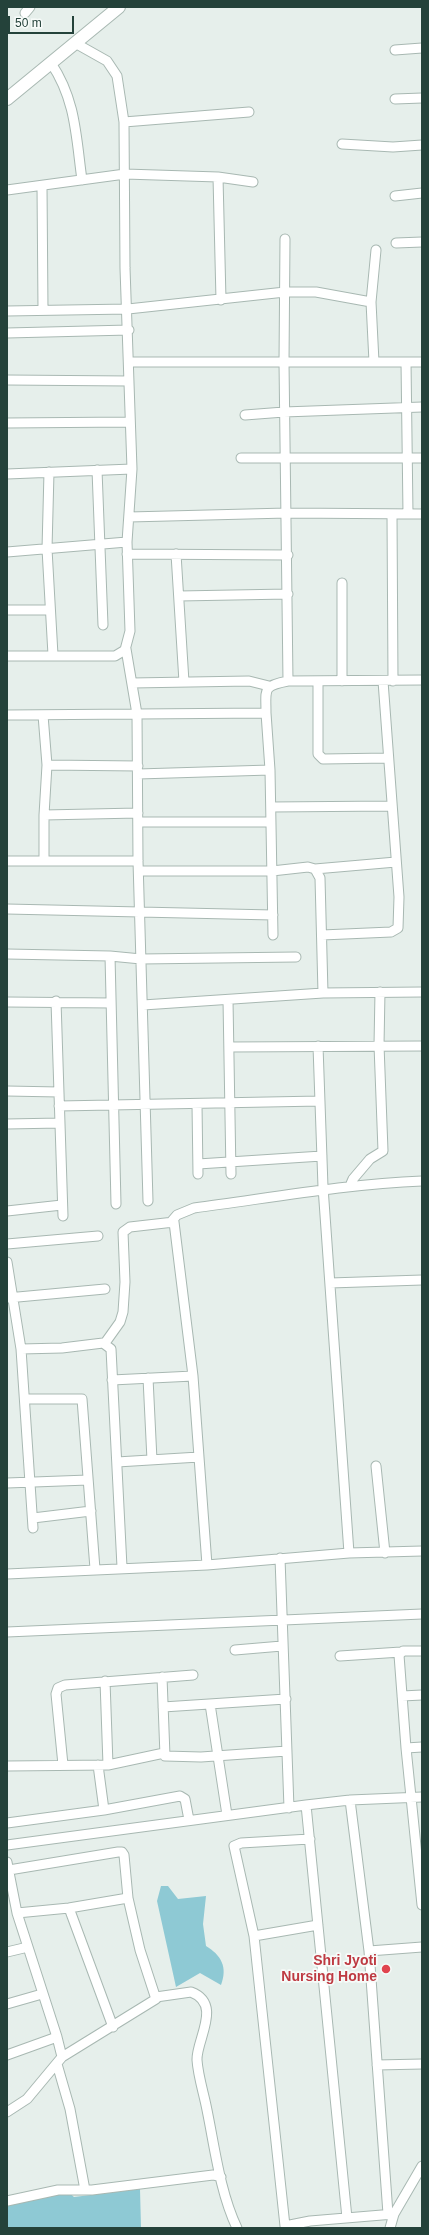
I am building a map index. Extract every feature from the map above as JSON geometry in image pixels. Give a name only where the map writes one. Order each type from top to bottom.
[{"type":"street","points":[[7,99],[119,7]]},
{"type":"street","points":[[75,43],[107,61],[117,76],[124,122],[125,268],[129,330],[129,422],[132,469],[127,542],[130,630],[126,649],[137,714],[138,861],[148,1201]]},
{"type":"street","points":[[395,50],[422,48]]},
{"type":"street","points":[[51,62],[59,75],[71,103],[82,180]]},
{"type":"street","points":[[395,100],[422,98]]},
{"type":"street","points":[[124,122],[249,112]]},
{"type":"street","points":[[342,144],[393,147],[422,145]]},
{"type":"street","points":[[7,190],[125,174],[218,177],[253,182]]},
{"type":"street","points":[[218,177],[221,300]]},
{"type":"street","points":[[42,186],[42,310]]},
{"type":"street","points":[[396,196],[422,194]]},
{"type":"street","points":[[285,239],[284,412],[288,555],[288,681]]},
{"type":"street","points":[[396,243],[422,242]]},
{"type":"street","points":[[374,362],[371,302],[376,250]]},
{"type":"street","points":[[7,311],[128,309],[285,292],[316,292],[371,302]]},
{"type":"street","points":[[7,333],[129,330]]},
{"type":"street","points":[[130,362],[422,362]]},
{"type":"street","points":[[406,362],[408,514]]},
{"type":"street","points":[[7,380],[129,381]]},
{"type":"street","points":[[246,415],[407,406],[422,407]]},
{"type":"street","points":[[7,423],[129,422]]},
{"type":"street","points":[[241,458],[422,458]]},
{"type":"street","points":[[7,474],[132,469]]},
{"type":"street","points":[[97,470],[103,625]]},
{"type":"street","points":[[49,472],[47,548],[53,655]]},
{"type":"street","points":[[129,517],[287,513],[422,514]]},
{"type":"street","points":[[322,935],[391,932],[397,930],[398,897],[388,758],[388,681],[392,514]]},
{"type":"street","points":[[7,552],[127,542]]},
{"type":"street","points":[[128,554],[288,555]]},
{"type":"street","points":[[176,554],[184,682]]},
{"type":"street","points":[[342,584],[342,681]]},
{"type":"street","points":[[179,596],[288,594]]},
{"type":"street","points":[[7,610],[50,610]]},
{"type":"street","points":[[7,656],[115,656],[122,653],[126,649]]},
{"type":"street","points":[[132,683],[250,681],[269,686],[288,681],[422,680]]},
{"type":"street","points":[[318,681],[318,754],[320,758],[388,758]]},
{"type":"street","points":[[269,686],[266,691],[266,713],[270,770],[273,935]]},
{"type":"street","points":[[7,716],[266,713]]},
{"type":"street","points":[[43,715],[47,765],[44,815],[44,861]]},
{"type":"street","points":[[47,765],[138,770],[270,770]]},
{"type":"street","points":[[271,807],[391,806]]},
{"type":"street","points":[[44,815],[271,822]]},
{"type":"street","points":[[7,861],[138,861]]},
{"type":"street","points":[[139,871],[272,871],[308,867],[316,869],[396,862]]},
{"type":"street","points":[[316,869],[320,878],[323,993]]},
{"type":"street","points":[[7,909],[272,915]]},
{"type":"street","points":[[7,954],[110,956],[142,959],[296,957]]},
{"type":"street","points":[[110,956],[116,1204]]},
{"type":"street","points":[[350,1186],[353,1179],[370,1159],[383,1151],[378,1045],[380,992]]},
{"type":"street","points":[[143,1005],[323,993],[422,992]]},
{"type":"street","points":[[228,1000],[231,1174]]},
{"type":"street","points":[[7,1002],[56,1001],[111,1003]]},
{"type":"street","points":[[56,1001],[63,1216]]},
{"type":"street","points":[[229,1048],[378,1045],[422,1046]]},
{"type":"street","points":[[318,1046],[323,1191],[349,1553]]},
{"type":"street","points":[[7,1091],[59,1092]]},
{"type":"street","points":[[59,1106],[197,1105],[320,1101]]},
{"type":"street","points":[[197,1105],[198,1174]]},
{"type":"street","points":[[7,1124],[60,1123]]},
{"type":"street","points":[[198,1164],[322,1156]]},
{"type":"street","points":[[21,1349],[62,1348],[105,1343],[120,1322],[123,1312],[125,1282],[122,1232],[130,1227],[171,1222],[177,1215],[194,1208],[323,1191],[368,1183],[422,1181]]},
{"type":"street","points":[[7,1211],[62,1206]]},
{"type":"street","points":[[171,1222],[175,1226],[193,1376],[207,1565]]},
{"type":"street","points":[[7,1244],[98,1236]]},
{"type":"street","points":[[7,1262],[10,1297],[21,1349],[33,1528]]},
{"type":"street","points":[[330,1283],[422,1280]]},
{"type":"street","points":[[10,1297],[105,1289]]},
{"type":"street","points":[[105,1343],[111,1349],[122,1567]]},
{"type":"street","points":[[112,1380],[193,1376]]},
{"type":"street","points":[[148,1378],[152,1460]]},
{"type":"street","points":[[25,1398],[82,1399],[95,1569]]},
{"type":"street","points":[[116,1462],[199,1457]]},
{"type":"street","points":[[376,1466],[385,1553]]},
{"type":"street","points":[[7,1483],[88,1480]]},
{"type":"street","points":[[33,1518],[90,1511]]},
{"type":"street","points":[[7,1574],[122,1567],[207,1565],[349,1553],[422,1551]]},
{"type":"street","points":[[280,1558],[289,1808]]},
{"type":"street","points":[[7,1632],[422,1614]]},
{"type":"street","points":[[235,1650],[282,1646]]},
{"type":"street","points":[[340,1656],[422,1651]]},
{"type":"street","points":[[401,1652],[399,1655],[410,1798],[422,1905]]},
{"type":"street","points":[[63,1765],[56,1691],[65,1685],[193,1675]]},
{"type":"street","points":[[162,1677],[165,1756],[169,1758],[288,1751]]},
{"type":"street","points":[[105,1681],[108,1765]]},
{"type":"street","points":[[402,1696],[422,1695]]},
{"type":"street","points":[[163,1707],[286,1699]]},
{"type":"street","points":[[210,1704],[227,1815]]},
{"type":"street","points":[[406,1748],[422,1747]]},
{"type":"street","points":[[7,1766],[108,1765],[164,1753]]},
{"type":"street","points":[[98,1765],[104,1810]]},
{"type":"street","points":[[7,1823],[104,1810],[182,1796],[185,1799],[189,1820]]},
{"type":"street","points":[[7,1845],[306,1805],[350,1800],[422,1797]]},
{"type":"street","points":[[350,1800],[369,1951],[377,2065],[391,2214],[390,2228]]},
{"type":"street","points":[[306,1805],[347,2218]]},
{"type":"street","points":[[310,1839],[241,1843],[234,1846],[254,1936],[282,2227],[310,2221],[391,2214]]},
{"type":"street","points":[[85,2190],[70,2108],[59,2061],[57,2037],[17,1913],[8,1866],[122,1852],[124,1855],[128,1898],[140,1950],[156,1997]]},
{"type":"street","points":[[17,1913],[69,1908],[128,1898]]},
{"type":"street","points":[[69,1908],[113,2027]]},
{"type":"street","points":[[254,1936],[318,1925]]},
{"type":"street","points":[[7,1952],[28,1947]]},
{"type":"street","points":[[369,1951],[422,1947]]},
{"type":"street","points":[[7,2112],[27,2099],[59,2061],[154,2001],[156,1997],[191,1992],[201,1998],[204,2005],[207,2026],[197,2060],[221,2177],[237,2228]]},
{"type":"street","points":[[7,2004],[42,1994]]},
{"type":"street","points":[[7,2055],[57,2037]]},
{"type":"street","points":[[377,2065],[422,2064]]},
{"type":"street","points":[[391,2214],[422,2166]]},
{"type":"street","points":[[7,2201],[58,2190],[85,2190],[213,2175],[221,2177]]},
{"type":"water","points":[[161,1886],[168,1886],[178,1899],[206,1896],[203,1924],[206,1946],[216,1953],[222,1962],[224,1973],[221,1985],[200,1973],[176,1987],[157,1901]]},
{"type":"water","points":[[140,2189],[141,2228],[7,2228],[7,2203],[67,2191],[74,2197]]},
{"type":"place","name":"Shri Jyoti Nursing Home","points":[[386,1969]]}]
